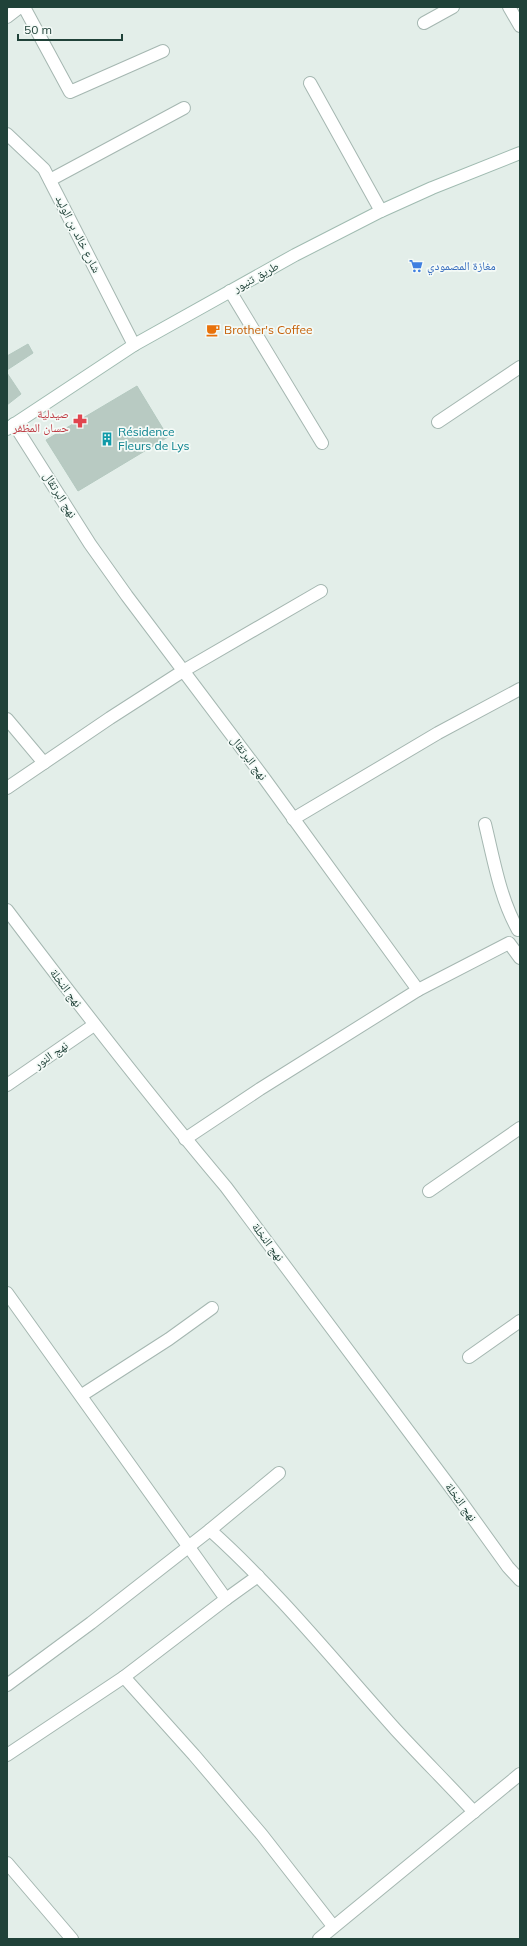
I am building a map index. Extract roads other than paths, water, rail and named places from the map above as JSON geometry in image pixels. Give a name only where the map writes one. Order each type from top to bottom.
[{"type":"street","points":[[7,17],[20,7]]},
{"type":"street","points":[[24,7],[70,92],[163,51]]},
{"type":"street","points":[[424,23],[453,7]]},
{"type":"street","points":[[509,7],[520,26]]},
{"type":"street","points":[[310,83],[381,211]]},
{"type":"street","points":[[50,180],[184,108]]},
{"type":"street","name":"شارع خالد بن الوليد","points":[[7,134],[44,169],[134,345]]},
{"type":"street","name":"طريق تنيور","points":[[11,426],[134,345],[230,291],[381,211],[432,188],[520,153]]},
{"type":"street","points":[[230,291],[322,443]]},
{"type":"street","points":[[438,422],[520,367]]},
{"type":"street","name":"نهج البرتقال","points":[[11,426],[90,544],[127,596],[184,671],[418,990]]},
{"type":"street","points":[[7,788],[110,718],[184,671],[321,591]]},
{"type":"street","points":[[293,819],[438,733],[520,689]]},
{"type":"street","points":[[7,719],[44,763]]},
{"type":"street","points":[[185,1139],[260,1089],[418,990],[509,943],[519,929],[507,911],[485,824]]},
{"type":"street","name":"نهج النخلة","points":[[7,910],[94,1025],[185,1139],[226,1186],[457,1496],[508,1567],[520,1580]]},
{"type":"street","points":[[509,943],[520,958]]},
{"type":"street","name":"نهج النور","points":[[7,1085],[94,1025]]},
{"type":"street","points":[[429,1191],[520,1128]]},
{"type":"street","points":[[7,1293],[82,1395],[126,1460],[190,1546],[226,1599]]},
{"type":"street","points":[[82,1395],[170,1339],[212,1308]]},
{"type":"street","points":[[469,1357],[520,1321]]},
{"type":"street","points":[[7,1685],[91,1623],[190,1546],[279,1473]]},
{"type":"street","points":[[210,1530],[258,1576],[397,1730],[474,1812]]},
{"type":"street","points":[[7,1756],[124,1677],[258,1576]]},
{"type":"street","points":[[124,1677],[194,1755],[262,1835],[333,1926]]},
{"type":"street","points":[[319,1939],[520,1774]]},
{"type":"street","points":[[7,1863],[72,1939]]},
{"type":"place","name":"مغازة المصمودي","points":[[416,266]]},
{"type":"place","name":"Brother's Coffee","points":[[213,330]]},
{"type":"place","name":"صيدلية حسان المظفر","points":[[80,421]]},
{"type":"place","name":"Résidence Fleurs de Lys","points":[[107,439]]}]
